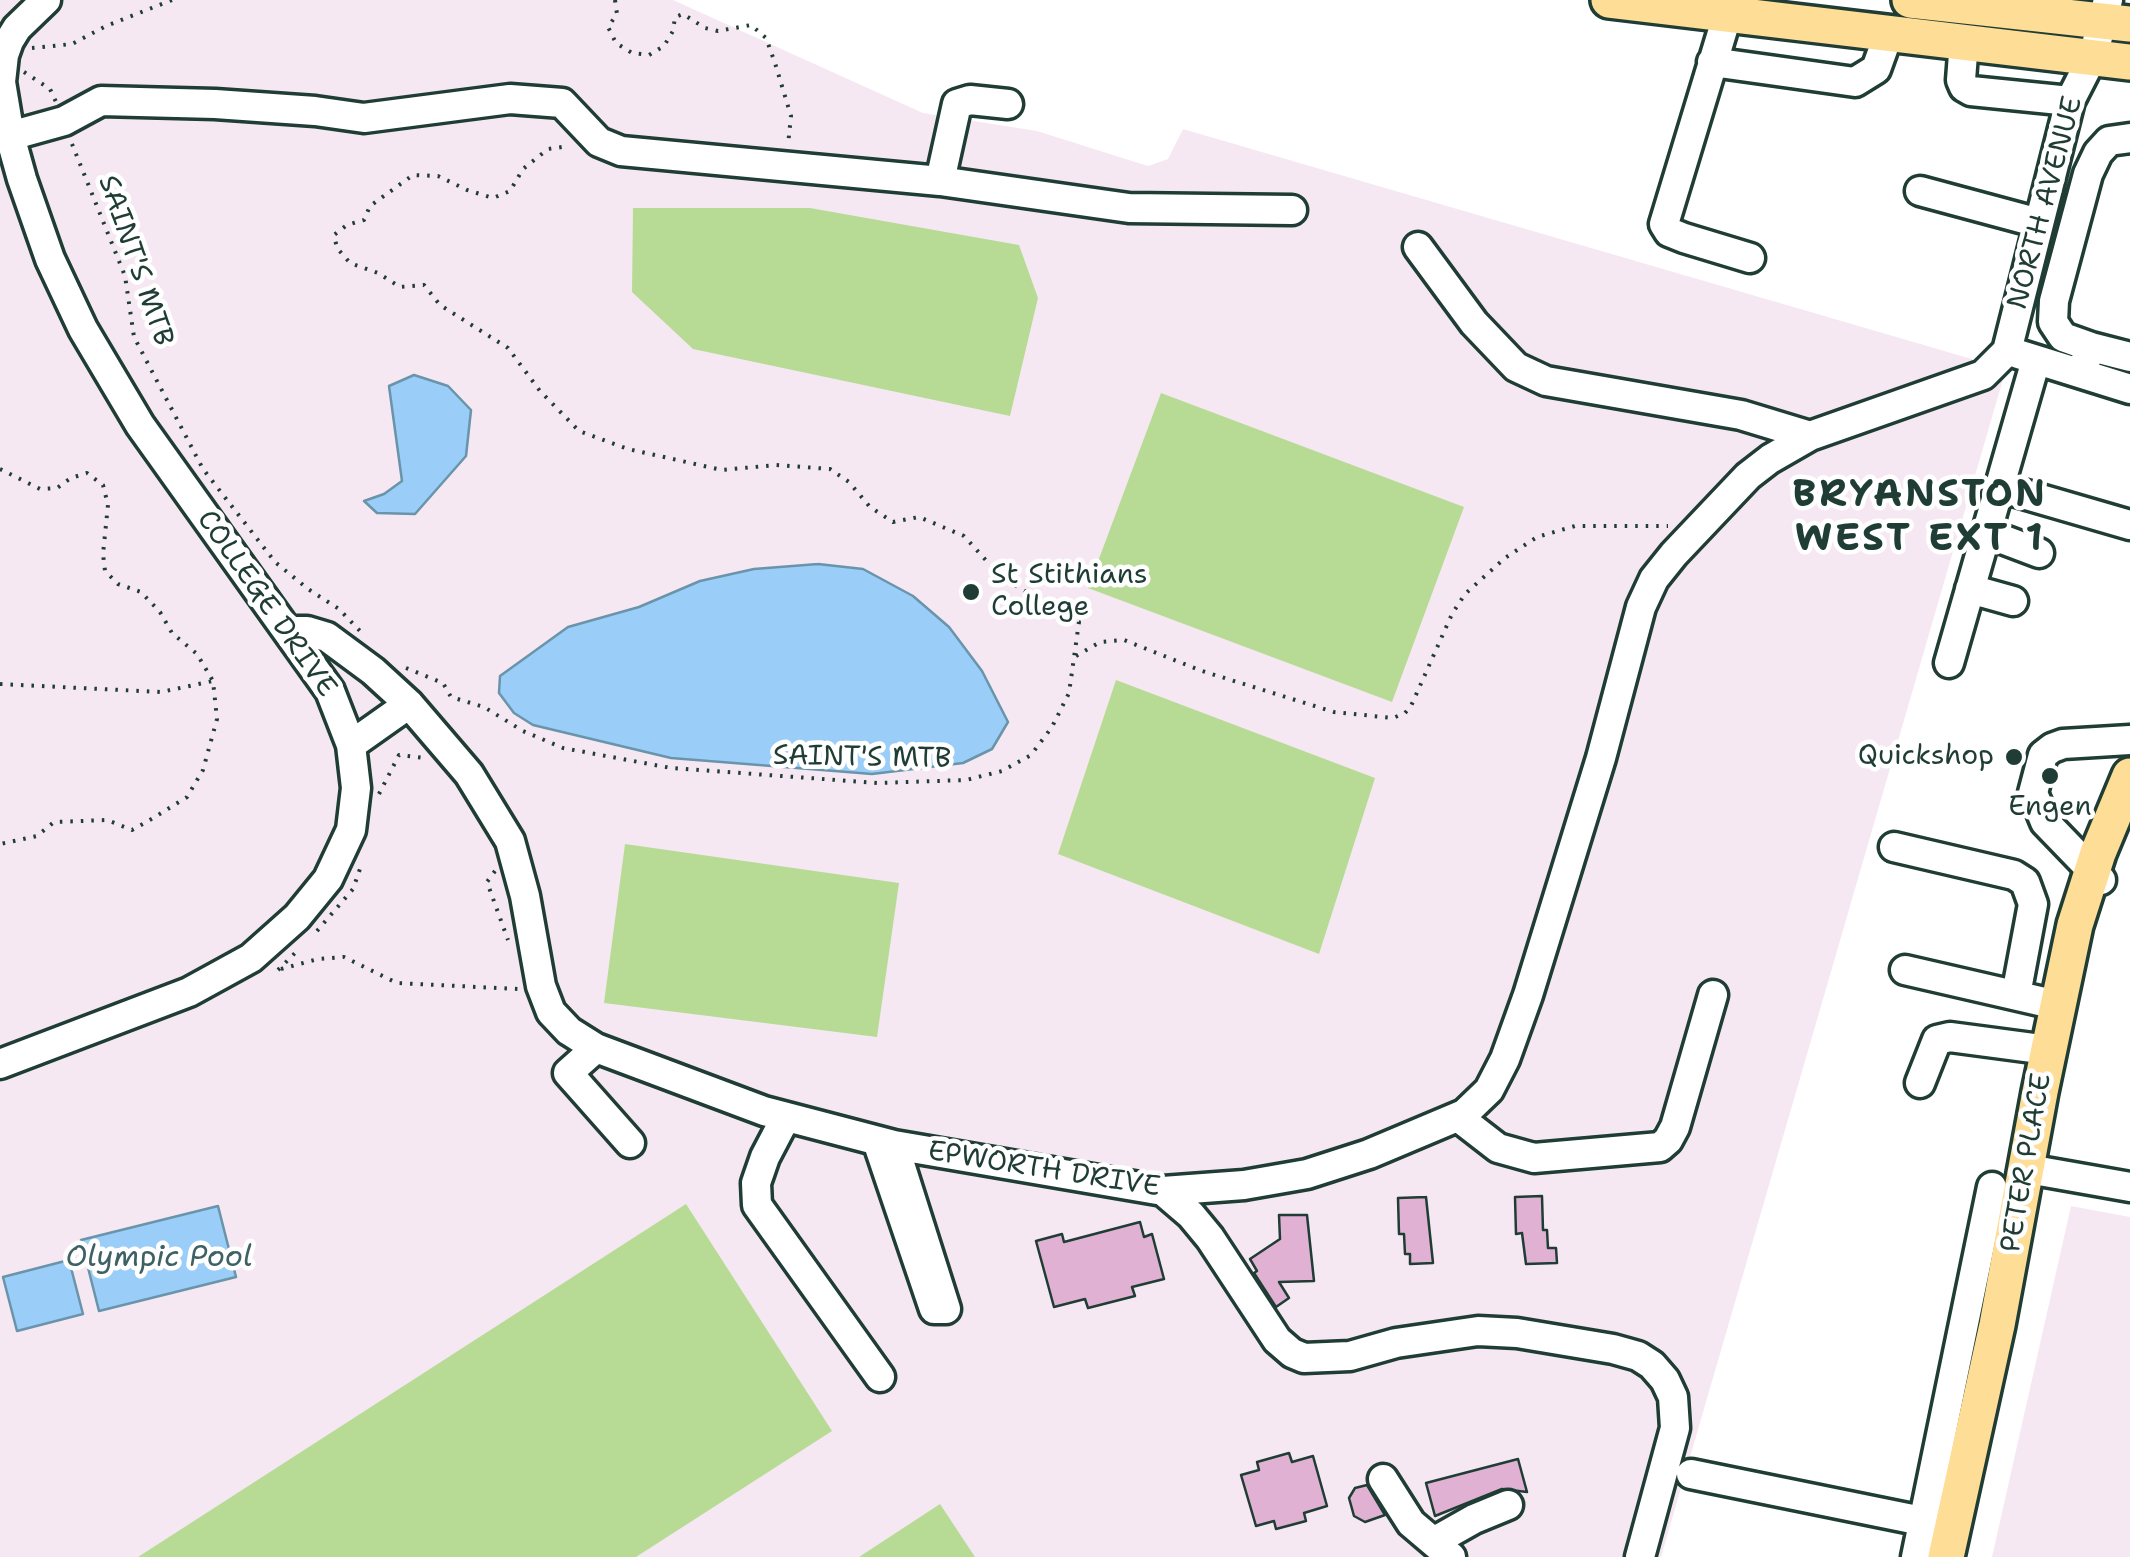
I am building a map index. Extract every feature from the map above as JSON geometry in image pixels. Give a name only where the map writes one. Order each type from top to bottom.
[{"type":"main road","points":[[1609,0],[2130,62]]},
{"type":"main road","points":[[1910,0],[2114,15]]},
{"type":"main road","name":"PETER PLACE","points":[[1946,1557],[1988,1289],[2036,1171],[2048,1050],[2075,925],[2129,797]]},
{"type":"main road","name":"PETER PLACE","points":[[1961,1557],[2096,875]]},
{"type":"street","points":[[14,55],[17,28],[46,0]]},
{"type":"street","points":[[1728,14],[1664,224],[1669,232],[1684,238],[1750,258]]},
{"type":"street","name":"NORTH AVENUE","points":[[2007,351],[2070,101],[2114,15]]},
{"type":"street","points":[[1712,62],[1855,82],[1876,69],[1889,33]]},
{"type":"street","points":[[1964,41],[1960,80],[1971,91],[2070,101]]},
{"type":"street","name":"COLLEGE DRIVE","points":[[0,1064],[189,992],[251,958],[314,899],[338,862],[351,830],[356,788],[352,746],[330,691],[170,471],[93,346],[50,259],[10,136],[1,82],[4,55],[14,55]]},
{"type":"street","points":[[10,136],[64,121],[101,101],[255,106],[364,118],[510,99],[562,103],[598,142],[621,151],[940,181],[1128,208],[1292,210]]},
{"type":"street","points":[[940,181],[957,104],[970,100],[1008,104]]},
{"type":"street","points":[[2130,138],[2109,140],[2088,174],[2054,301],[2053,322],[2062,337],[2086,360],[2130,389]]},
{"type":"street","points":[[1920,191],[2039,222]]},
{"type":"street","points":[[1418,246],[1474,323],[1516,367],[1546,381],[1741,415],[1810,436]]},
{"type":"street","points":[[2007,351],[2036,360],[2130,357]]},
{"type":"street","name":"EPWORTH DRIVE","points":[[288,631],[308,631],[327,637],[373,671],[409,704],[468,774],[501,822],[516,861],[541,986],[552,1012],[569,1030],[596,1048],[786,1117],[886,1143],[1164,1192],[1244,1185],[1307,1174],[1412,1138],[1458,1117],[1490,1090],[1528,995],[1601,758],[1641,607],[1654,579],[1748,476],[1810,436],[1984,375],[2007,351]]},
{"type":"street","points":[[1948,663],[2036,360]]},
{"type":"street","points":[[1741,415],[1752,448],[1748,476]]},
{"type":"street","points":[[2000,486],[2130,526]]},
{"type":"street","points":[[1986,533],[2039,553]]},
{"type":"street","points":[[1970,590],[2012,601]]},
{"type":"street","points":[[352,746],[409,704]]},
{"type":"street","points":[[2096,875],[2046,822],[2032,793],[2044,755],[2063,744],[2130,740]]},
{"type":"street","points":[[1894,847],[2014,875],[2025,882],[2033,904],[2016,996]]},
{"type":"street","points":[[1905,970],[2057,1005]]},
{"type":"street","points":[[1458,1117],[1498,1148],[1534,1158],[1660,1146],[1675,1127],[1714,995]]},
{"type":"street","points":[[1920,1083],[1938,1040],[1950,1037],[2048,1050]]},
{"type":"street","points":[[596,1048],[568,1073],[630,1143]]},
{"type":"street","points":[[786,1117],[756,1183],[758,1205],[880,1377]]},
{"type":"street","points":[[886,1143],[940,1309]]},
{"type":"street","points":[[2036,1171],[2130,1187]]},
{"type":"street","points":[[1916,1557],[1922,1521],[1988,1289],[1992,1187]]},
{"type":"street","points":[[1164,1192],[1210,1238],[1277,1340],[1304,1358],[1350,1356],[1396,1343],[1478,1331],[1517,1333],[1613,1349],[1638,1356],[1652,1365],[1674,1397],[1675,1428],[1640,1557]]},
{"type":"street","points":[[1691,1474],[1922,1521]]},
{"type":"street","points":[[1382,1478],[1412,1523],[1443,1549],[1474,1519],[1508,1505]]},
{"type":"path","points":[[14,55],[25,48],[72,44],[172,0]]},
{"type":"path","points":[[616,0],[617,14],[608,27],[616,43],[632,53],[649,55],[664,46],[674,31],[674,18],[683,14],[704,28],[718,31],[752,25],[766,38],[791,116],[786,165]]},
{"type":"path","name":"SAINT'S MTB","points":[[14,55],[50,89],[125,276],[134,337],[203,469],[275,562],[339,609],[364,636]]},
{"type":"path","name":"SAINT'S MTB","points":[[396,662],[443,683],[451,697],[484,707],[523,731],[563,748],[723,774],[924,783],[966,780],[1002,771],[1032,755],[1069,693],[1079,622],[1002,578],[964,536],[919,517],[893,522],[870,507],[849,482],[830,469],[776,465],[722,470],[628,448],[580,431],[540,391],[508,348],[440,305],[424,285],[400,287],[378,273],[350,263],[337,248],[334,235],[364,220],[370,206],[413,174],[438,176],[492,198],[510,191],[523,169],[548,149],[598,142]]},
{"type":"path","points":[[0,469],[40,490],[56,488],[88,473],[103,485],[108,505],[105,571],[118,584],[141,592],[160,612],[172,633],[197,654],[213,681],[217,719],[202,770],[187,797],[132,830],[107,820],[54,822],[38,836],[0,844]]},
{"type":"path","points":[[1076,656],[1100,642],[1124,640],[1202,671],[1334,712],[1393,718],[1411,706],[1452,614],[1465,594],[1488,571],[1537,538],[1575,526],[1700,525]]},
{"type":"path","points":[[0,684],[161,692],[213,681]]},
{"type":"path","points":[[379,795],[399,755],[430,758]]},
{"type":"path","points":[[498,864],[487,882],[509,941]]},
{"type":"path","points":[[228,972],[267,972],[344,956],[397,982],[515,989]]},
{"type":"shaded area","name":"St Stithians College","points":[[0,0],[673,0],[923,113],[1037,131],[1148,166],[1168,159],[1183,129],[2006,369],[1661,1557],[0,1557]]},
{"type":"shaded area","points":[[2071,1206],[2130,1217],[2130,1557],[1992,1557]]},
{"type":"green space","points":[[633,208],[810,208],[1019,245],[1038,298],[1010,416],[693,349],[632,292]]},
{"type":"green space","points":[[1161,393],[1464,507],[1392,702],[1088,588]]},
{"type":"green space","points":[[1116,680],[1375,778],[1319,954],[1058,854]]},
{"type":"green space","points":[[625,844],[899,883],[877,1037],[604,1003]]},
{"type":"green space","points":[[686,1204],[832,1431],[636,1557],[138,1557]]},
{"type":"green space","points":[[940,1504],[975,1557],[859,1557]]},
{"type":"water","points":[[414,375],[448,386],[471,410],[466,456],[415,514],[377,513],[364,501],[384,494],[402,481],[389,386]]},
{"type":"water","points":[[818,564],[863,569],[913,596],[949,627],[982,671],[1008,722],[992,749],[963,763],[872,774],[671,758],[533,725],[514,713],[499,693],[500,676],[568,627],[639,607],[700,581],[754,569]]},
{"type":"water","name":"Olympic Pool","points":[[218,1206],[236,1277],[99,1311],[81,1240]]},
{"type":"water","points":[[69,1260],[83,1314],[17,1331],[3,1277]]},
{"type":"building","points":[[1542,1196],[1543,1230],[1547,1230],[1548,1248],[1556,1248],[1557,1263],[1526,1264],[1522,1233],[1516,1234],[1515,1197]]},
{"type":"building","points":[[1426,1197],[1433,1263],[1410,1264],[1404,1234],[1399,1234],[1398,1198]]},
{"type":"building","points":[[1279,1215],[1307,1215],[1314,1281],[1279,1282],[1289,1298],[1276,1307],[1254,1273],[1257,1271],[1250,1259],[1280,1239]]},
{"type":"building","points":[[1140,1222],[1144,1237],[1152,1234],[1164,1279],[1132,1287],[1135,1296],[1088,1308],[1085,1299],[1054,1307],[1036,1241],[1062,1234],[1064,1242]]},
{"type":"building","points":[[1289,1453],[1292,1462],[1313,1456],[1327,1506],[1304,1513],[1306,1521],[1276,1529],[1274,1521],[1256,1526],[1241,1475],[1259,1470],[1257,1462]]},
{"type":"building","points":[[1518,1459],[1527,1492],[1502,1489],[1435,1516],[1426,1483]]},
{"type":"building","points":[[1367,1485],[1385,1515],[1365,1522],[1354,1516],[1349,1498],[1355,1488]]},
{"type":"place","name":"St Stithians College","points":[[971,592]]},
{"type":"place","name":"Quickshop","points":[[2014,757]]},
{"type":"place","name":"Engen","points":[[2050,776]]},
{"type":"district","name":"BRYANSTON WEST EXT 1","points":[[1920,518]]}]
